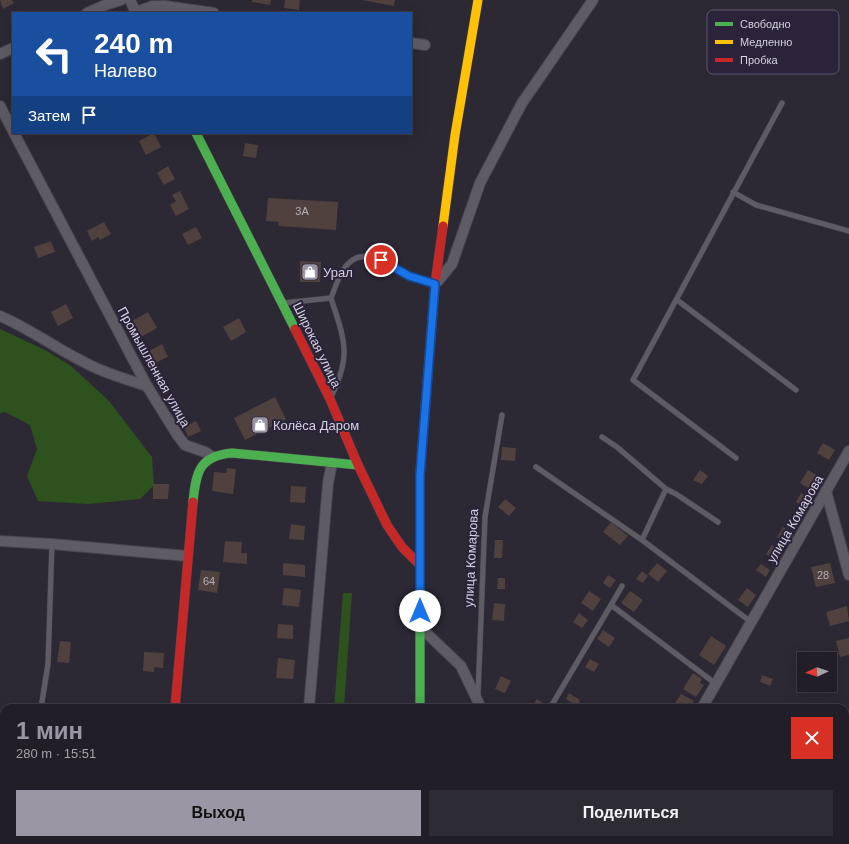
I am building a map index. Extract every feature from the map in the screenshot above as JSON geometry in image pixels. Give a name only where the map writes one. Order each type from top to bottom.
[{"type":"street","points":[[90,12],[121,0]]},
{"type":"street","points":[[130,0],[136,12],[152,6],[165,6],[207,12]]},
{"type":"street","points":[[420,704],[420,475],[435,284],[455,135],[478,0]]},
{"type":"street","points":[[435,284],[452,264],[480,183],[522,103],[592,0]]},
{"type":"street","points":[[412,43],[425,45]]},
{"type":"street","points":[[0,54],[12,48]]},
{"type":"street","name":"Промышленная улица","points":[[0,106],[12,128]]},
{"type":"street","name":"Промышленная улица","points":[[15,134],[147,386],[185,445],[212,456]]},
{"type":"street","name":"Широкая улица","points":[[197,134],[330,399],[358,465],[387,524],[402,547],[420,565]]},
{"type":"street","points":[[0,316],[84,363],[99,370],[147,386]]},
{"type":"street","name":"улица Комарова","points":[[704,704],[849,451]]},
{"type":"street","points":[[175,704],[187,556],[196,484],[200,471],[205,462],[212,456],[232,453],[358,465]]},
{"type":"street","points":[[309,704],[328,483],[332,463]]},
{"type":"street","points":[[826,491],[849,575]]},
{"type":"street","points":[[0,541],[187,556]]},
{"type":"street","points":[[420,627],[461,666],[479,704]]},
{"type":"lane","points":[[736,458],[633,380],[782,104]]},
{"type":"lane","points":[[734,192],[756,205],[849,231]]},
{"type":"lane","points":[[330,399],[339,381],[345,352],[344,340],[332,298],[342,270],[350,261],[371,257],[381,260],[409,276],[435,284]]},
{"type":"lane","points":[[282,303],[332,298]]},
{"type":"lane","points":[[677,300],[796,390]]},
{"type":"lane","name":"улица Комарова","points":[[479,704],[485,517],[502,415]]},
{"type":"lane","points":[[602,437],[617,447],[666,489],[718,522]]},
{"type":"lane","points":[[536,467],[642,540],[751,622]]},
{"type":"lane","points":[[642,540],[666,489]]},
{"type":"lane","points":[[41,704],[48,664],[52,544]]},
{"type":"lane","points":[[552,704],[622,586]]},
{"type":"lane","points":[[611,605],[716,684]]},
{"type":"green space","points":[[0,329],[45,350],[71,366],[109,401],[152,457],[154,485],[140,499],[88,504],[38,501],[27,476],[37,449],[30,425],[5,412],[0,413]]},
{"type":"green space","points":[[343,593],[352,593],[344,704],[334,704]]},
{"type":"building","points":[[0,0],[12,0],[14,3],[3,9]]},
{"type":"building","points":[[252,0],[271,0],[270,5],[252,2]]},
{"type":"building","points":[[285,0],[300,0],[299,10],[284,8]]},
{"type":"building","points":[[362,0],[395,0],[394,6]]},
{"type":"building","points":[[154,134],[161,147],[146,155],[139,141]]},
{"type":"building","points":[[245,143],[258,145],[256,158],[243,156]]},
{"type":"building","points":[[168,166],[175,179],[164,185],[157,173]]},
{"type":"building","points":[[180,191],[189,209],[176,216],[170,205],[176,201],[172,195]]},
{"type":"building","points":[[268,198],[338,202],[336,230],[278,226],[279,222],[266,221]]},
{"type":"building","points":[[104,222],[111,234],[100,240],[98,237],[92,241],[87,231]]},
{"type":"building","points":[[196,227],[202,238],[188,245],[182,234]]},
{"type":"building","points":[[51,241],[55,252],[38,258],[34,247]]},
{"type":"building","name":"Урал","points":[[300,261],[321,262],[320,282],[300,282]]},
{"type":"building","points":[[66,304],[73,318],[58,326],[51,312]]},
{"type":"building","points":[[148,312],[157,328],[141,337],[132,321]]},
{"type":"building","points":[[239,318],[246,332],[231,341],[223,327]]},
{"type":"building","points":[[162,344],[168,357],[155,363],[149,351]]},
{"type":"building","points":[[275,397],[286,419],[245,440],[234,418]]},
{"type":"building","points":[[196,421],[201,431],[188,437],[184,427]]},
{"type":"building","points":[[823,443],[835,450],[829,460],[817,453]]},
{"type":"building","points":[[502,447],[516,448],[515,461],[501,460]]},
{"type":"building","points":[[227,468],[236,469],[233,494],[212,491],[214,472],[226,473]]},
{"type":"building","points":[[700,470],[708,476],[702,484],[693,480]]},
{"type":"building","points":[[808,470],[821,478],[813,491],[800,483]]},
{"type":"building","points":[[153,484],[169,484],[168,499],[153,499]]},
{"type":"building","points":[[291,486],[306,487],[305,503],[290,502]]},
{"type":"building","points":[[801,493],[810,498],[805,507],[796,502]]},
{"type":"building","points":[[505,499],[516,508],[509,516],[498,507]]},
{"type":"building","points":[[611,522],[628,536],[620,545],[603,532]]},
{"type":"building","points":[[291,524],[305,526],[304,540],[289,539]]},
{"type":"building","points":[[783,527],[794,534],[788,544],[777,537]]},
{"type":"building","points":[[495,540],[503,540],[502,558],[494,558]]},
{"type":"building","points":[[225,541],[242,542],[241,553],[247,553],[247,564],[223,562]]},
{"type":"building","points":[[772,545],[781,552],[775,561],[766,554]]},
{"type":"building","points":[[283,563],[305,565],[305,577],[283,575]]},
{"type":"building","points":[[657,563],[667,571],[658,582],[648,574]]},
{"type":"building","points":[[830,563],[835,583],[816,587],[811,567]]},
{"type":"building","points":[[761,564],[770,570],[766,577],[756,570]]},
{"type":"building","points":[[201,570],[220,572],[217,593],[198,590]]},
{"type":"building","points":[[642,571],[648,576],[643,583],[636,579]]},
{"type":"building","points":[[608,575],[616,580],[610,588],[603,583]]},
{"type":"building","points":[[498,578],[505,578],[505,589],[497,589]]},
{"type":"building","points":[[284,588],[301,590],[299,607],[282,605]]},
{"type":"building","points":[[747,588],[756,595],[748,607],[738,600]]},
{"type":"building","points":[[589,591],[601,599],[593,611],[581,603]]},
{"type":"building","points":[[630,591],[643,600],[634,612],[621,603]]},
{"type":"building","points":[[494,603],[505,604],[504,621],[492,620]]},
{"type":"building","points":[[847,606],[849,621],[830,626],[826,612]]},
{"type":"building","points":[[579,613],[588,620],[582,628],[573,622]]},
{"type":"building","points":[[278,624],[293,625],[293,639],[277,638]]},
{"type":"building","points":[[603,630],[615,638],[609,647],[597,639]]},
{"type":"building","points":[[711,636],[726,646],[714,665],[699,655]]},
{"type":"building","points":[[849,638],[849,655],[840,657],[836,641]]},
{"type":"building","points":[[60,641],[71,642],[69,663],[57,662]]},
{"type":"building","points":[[144,652],[164,653],[163,668],[154,667],[154,672],[143,671]]},
{"type":"building","points":[[278,658],[295,660],[293,679],[276,678]]},
{"type":"building","points":[[590,659],[599,664],[594,672],[585,667]]},
{"type":"building","points":[[693,673],[702,679],[700,683],[704,685],[696,697],[683,689]]},
{"type":"building","points":[[762,675],[773,679],[770,686],[760,682]]},
{"type":"building","points":[[501,676],[511,681],[505,693],[495,689]]},
{"type":"building","points":[[569,693],[580,700],[578,704],[574,704],[566,699]]},
{"type":"building","points":[[681,694],[694,701],[692,704],[675,704]]},
{"type":"building","points":[[537,699],[544,704],[534,704]]},
{"type":"traffic: fast","points":[[197,134],[295,329]]},
{"type":"traffic: fast","points":[[193,502],[196,482],[201,467],[212,458],[221,455],[232,453],[358,465]]},
{"type":"traffic: fast","points":[[420,501],[420,704]]},
{"type":"traffic: slow","points":[[443,226],[455,135],[478,0]]},
{"type":"traffic: jam","points":[[420,501],[420,475],[435,284],[443,226]]},
{"type":"traffic: jam","points":[[295,329],[330,399],[358,465],[387,525],[402,547],[420,565]]},
{"type":"traffic: jam","points":[[175,704],[193,502]]},
{"type":"place","name":"Урал","points":[[310,272]]},
{"type":"place","name":"Колёса Даром","points":[[260,425]]},
{"type":"route","points":[[381,260],[409,276],[435,284],[420,475],[420,611]]}]
